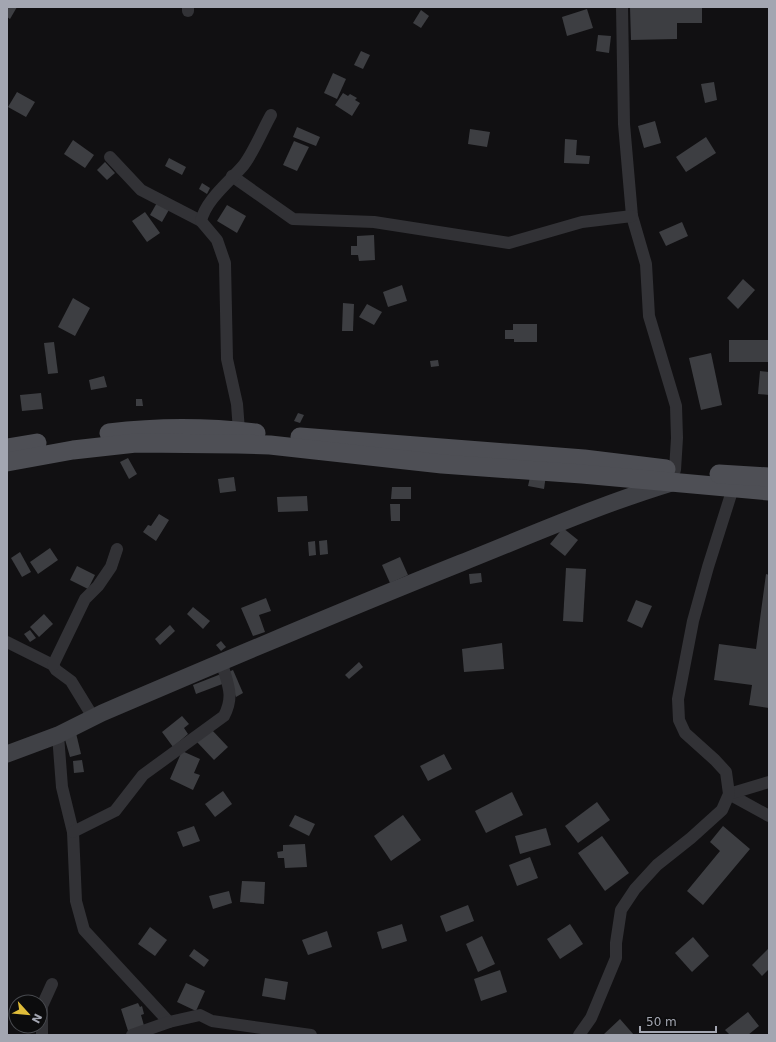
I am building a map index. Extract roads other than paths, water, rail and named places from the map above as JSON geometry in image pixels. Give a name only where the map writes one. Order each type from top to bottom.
[{"type":"main road","points":[[7,448],[71,437],[136,430],[183,429],[239,431],[540,464],[674,476],[769,477]]},
{"type":"main road","points":[[7,462],[73,450],[136,443],[182,443],[270,445],[442,464],[540,464]]},
{"type":"main road","points":[[7,754],[58,735],[93,717],[392,590],[623,498],[674,476],[733,488],[769,491]]},
{"type":"street","points":[[622,7],[624,124],[632,216],[646,264],[649,316],[676,406],[677,438],[674,476]]},
{"type":"street","points":[[201,221],[204,210],[232,176],[243,166],[271,115]]},
{"type":"street","points":[[110,157],[141,190],[201,221],[217,240],[225,263],[227,360],[238,404],[239,431]]},
{"type":"street","points":[[232,176],[293,219],[374,222],[509,243],[582,222],[632,216]]},
{"type":"street","points":[[579,1035],[591,1018],[616,958],[616,943],[621,910],[635,888],[657,865],[691,838],[722,810],[729,794],[726,772],[685,733],[679,720],[678,699],[693,621],[708,566],[733,488]]},
{"type":"street","points":[[53,665],[85,600],[98,586],[111,567],[117,549]]},
{"type":"street","points":[[7,642],[53,665],[56,670],[71,681],[93,717]]},
{"type":"street","points":[[73,832],[115,811],[143,775],[224,716],[230,705],[230,694],[222,663]]},
{"type":"street","points":[[58,735],[62,787],[73,832],[76,901],[84,930],[169,1022]]},
{"type":"street","points":[[729,794],[769,782]]},
{"type":"street","points":[[729,794],[769,816]]},
{"type":"street","points":[[42,1035],[42,1006],[52,984]]},
{"type":"street","points":[[132,1035],[169,1022],[200,1015],[212,1021],[311,1035]]}]
